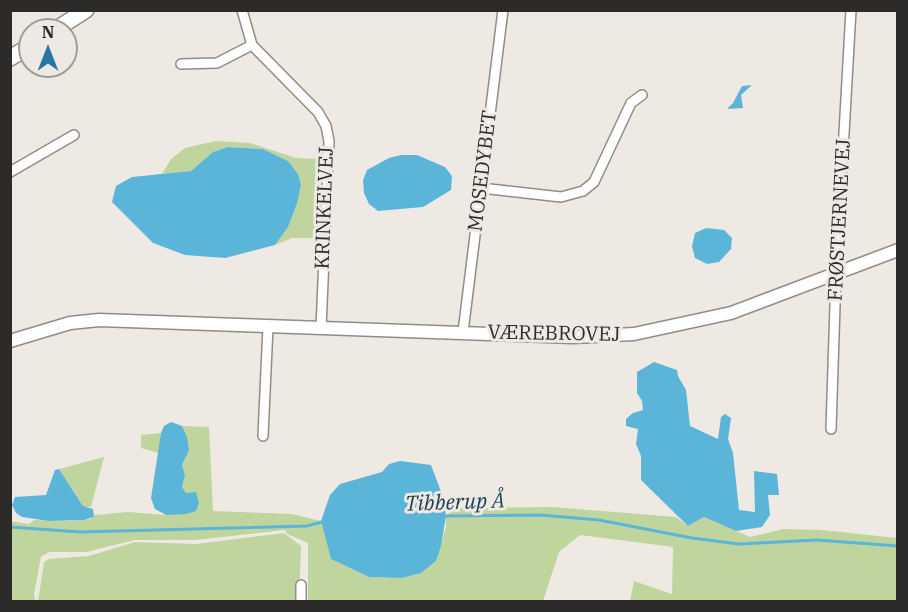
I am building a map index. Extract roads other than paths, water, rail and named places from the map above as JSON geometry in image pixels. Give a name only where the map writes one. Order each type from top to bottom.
[{"type":"street","name":"KRINKELVEJ","points":[[242,10],[252,45],[318,112],[326,126],[329,141],[321,328]]},
{"type":"street","name":"MOSEDYBET","points":[[463,332],[503,10]]},
{"type":"street","name":"FRØSTJERNEVEJ","points":[[831,429],[836,274],[851,10]]},
{"type":"street","points":[[181,64],[217,63],[252,45]]},
{"type":"street","points":[[481,188],[561,197],[583,191],[594,182],[631,103],[642,95]]},
{"type":"street","points":[[10,172],[74,135]]},
{"type":"street","name":"VÆREBROVEJ","points":[[10,341],[88,320],[573,337],[634,334],[711,319],[897,250]]},
{"type":"street","points":[[263,436],[268,326]]},
{"type":"street","points":[[301,602],[302,585]]},
{"type":"water","points":[[752,85],[741,95],[743,108],[727,109],[742,86]]},
{"type":"water","points":[[228,147],[263,149],[288,161],[298,174],[301,185],[297,203],[288,227],[275,245],[225,258],[185,255],[153,243],[112,202],[116,186],[132,177],[191,171],[213,152]]},
{"type":"water","points":[[417,155],[445,167],[452,176],[451,190],[423,207],[378,211],[369,204],[364,193],[363,180],[367,170],[389,158]]},
{"type":"water","points":[[706,228],[724,230],[732,238],[731,249],[719,262],[707,264],[695,258],[692,246],[695,233]]},
{"type":"water","points":[[654,362],[677,370],[686,390],[690,426],[718,439],[721,417],[725,414],[731,418],[728,439],[733,453],[739,510],[755,512],[754,471],[777,474],[779,495],[768,495],[770,515],[762,527],[736,531],[704,517],[688,526],[641,480],[641,456],[636,444],[638,429],[626,426],[626,419],[633,413],[643,410],[642,401],[637,393],[637,372]]},
{"type":"water","points":[[171,422],[182,426],[187,437],[189,450],[182,465],[185,475],[182,487],[186,493],[196,492],[199,502],[196,511],[186,514],[166,515],[155,509],[151,498],[161,433],[164,426]]},
{"type":"water","points":[[400,461],[431,465],[442,494],[446,516],[441,546],[436,561],[421,573],[402,578],[369,577],[331,559],[321,521],[330,495],[340,484],[382,472],[389,464]]},
{"type":"water","points":[[59,469],[83,506],[93,509],[94,517],[84,520],[49,521],[22,517],[16,513],[12,505],[15,497],[46,495],[55,470]]},
{"type":"waterway","name":"Tibberup Å","points":[[443,516],[541,515],[599,520],[692,538],[739,544],[817,540],[898,546]]},
{"type":"waterway","name":"Tibberup Å","points":[[10,527],[80,532],[307,526],[326,521]]}]
